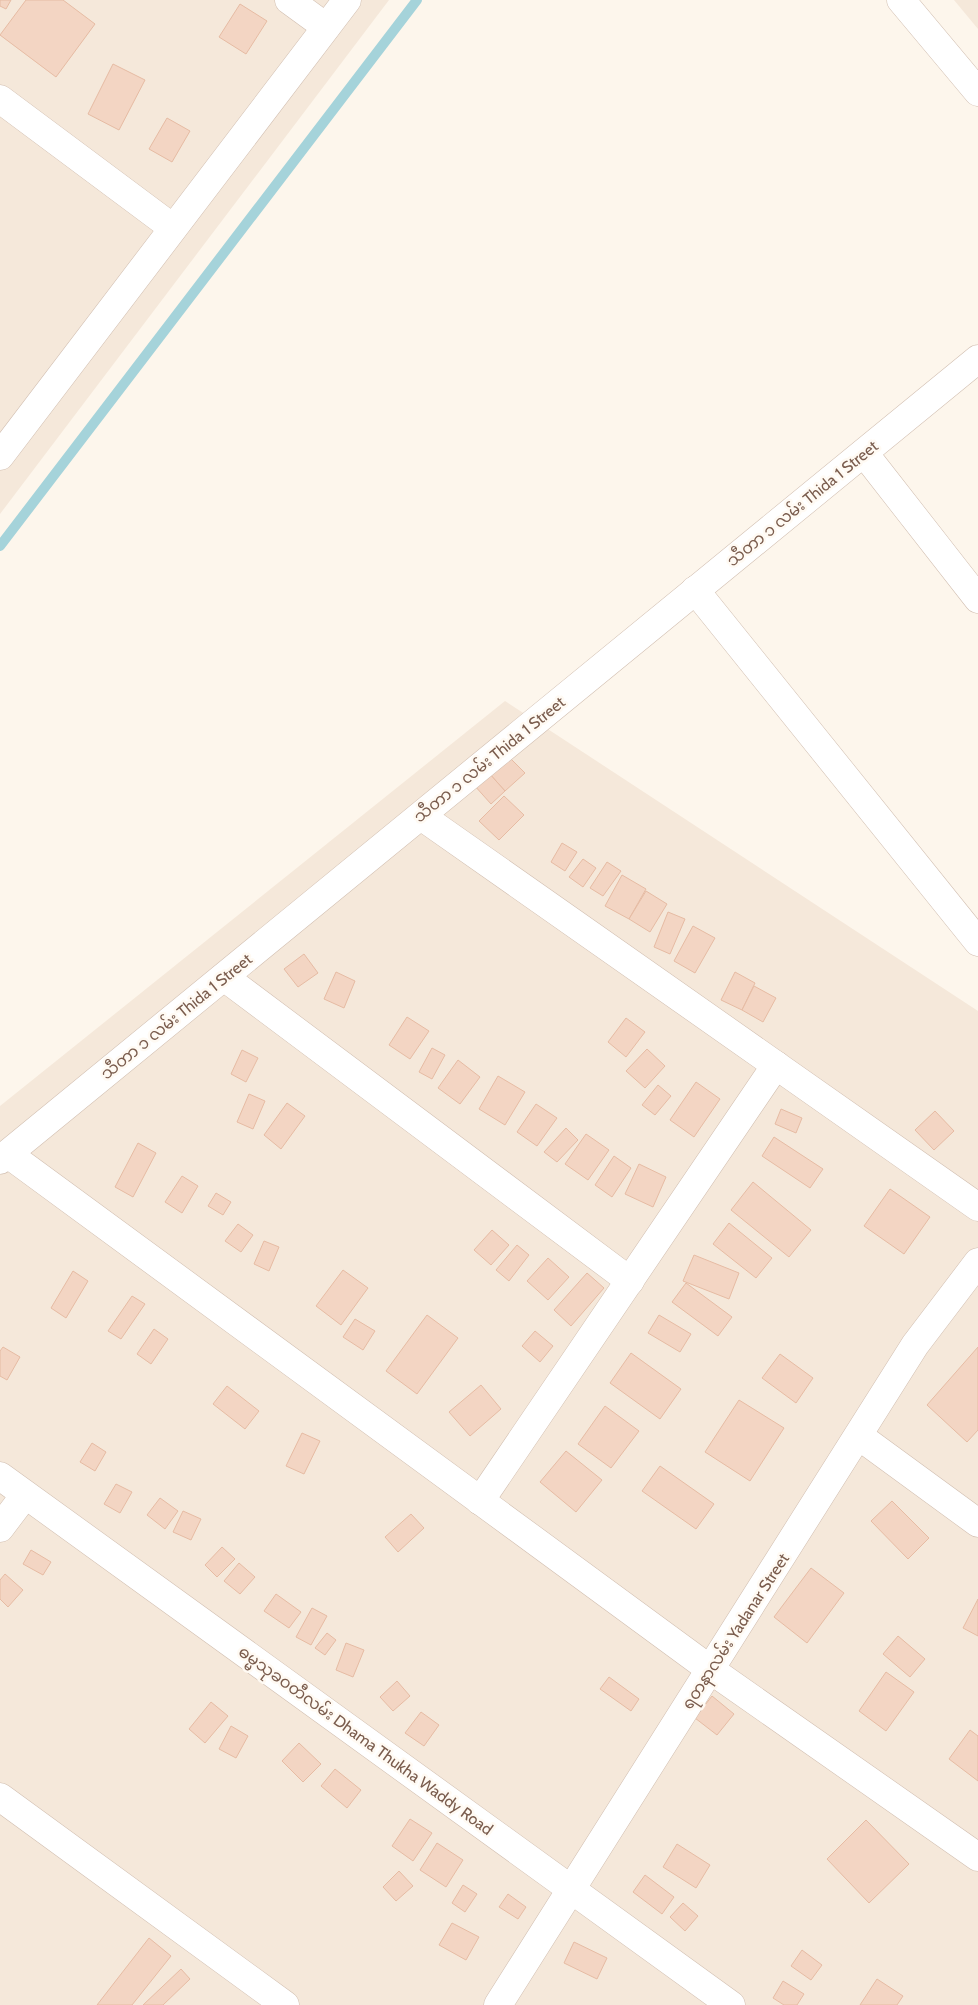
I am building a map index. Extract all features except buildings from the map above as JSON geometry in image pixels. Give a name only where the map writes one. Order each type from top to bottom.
[{"type":"street","points":[[289,0],[326,27]]},
{"type":"street","points":[[4,441],[174,228],[346,0]]},
{"type":"street","points":[[901,0],[978,92]]},
{"type":"street","points":[[0,99],[174,228]]},
{"type":"street","name":"သီတာ ၁ လမ်း Thida 1 Street","points":[[4,1157],[978,359]]},
{"type":"street","points":[[864,453],[978,599]]},
{"type":"street","points":[[695,590],[978,942]]},
{"type":"street","points":[[421,816],[978,1207]]},
{"type":"street","points":[[224,977],[630,1281]]},
{"type":"street","points":[[480,1501],[776,1065]]},
{"type":"street","points":[[4,1157],[480,1501],[710,1670],[978,1857]]},
{"type":"street","name":"ရတနာလမ်း Yadanar Street","points":[[498,2005],[860,1436],[915,1345],[978,1262]]},
{"type":"street","points":[[860,1436],[978,1523]]},
{"type":"street","name":"ဓမ္မသုခဝတီလမ်း Dhama Thukha Waddy Road","points":[[0,1476],[572,1888],[731,2005]]},
{"type":"street","points":[[0,1528],[25,1495]]},
{"type":"street","points":[[0,1797],[284,2005]]},
{"type":"shaded area","points":[[0,0],[389,0],[0,514]]},
{"type":"shaded area","points":[[954,0],[978,0],[978,29]]},
{"type":"shaded area","points":[[505,701],[978,1011],[978,2005],[0,2005],[0,1106]]},
{"type":"waterway","points":[[0,546],[417,0]]}]
